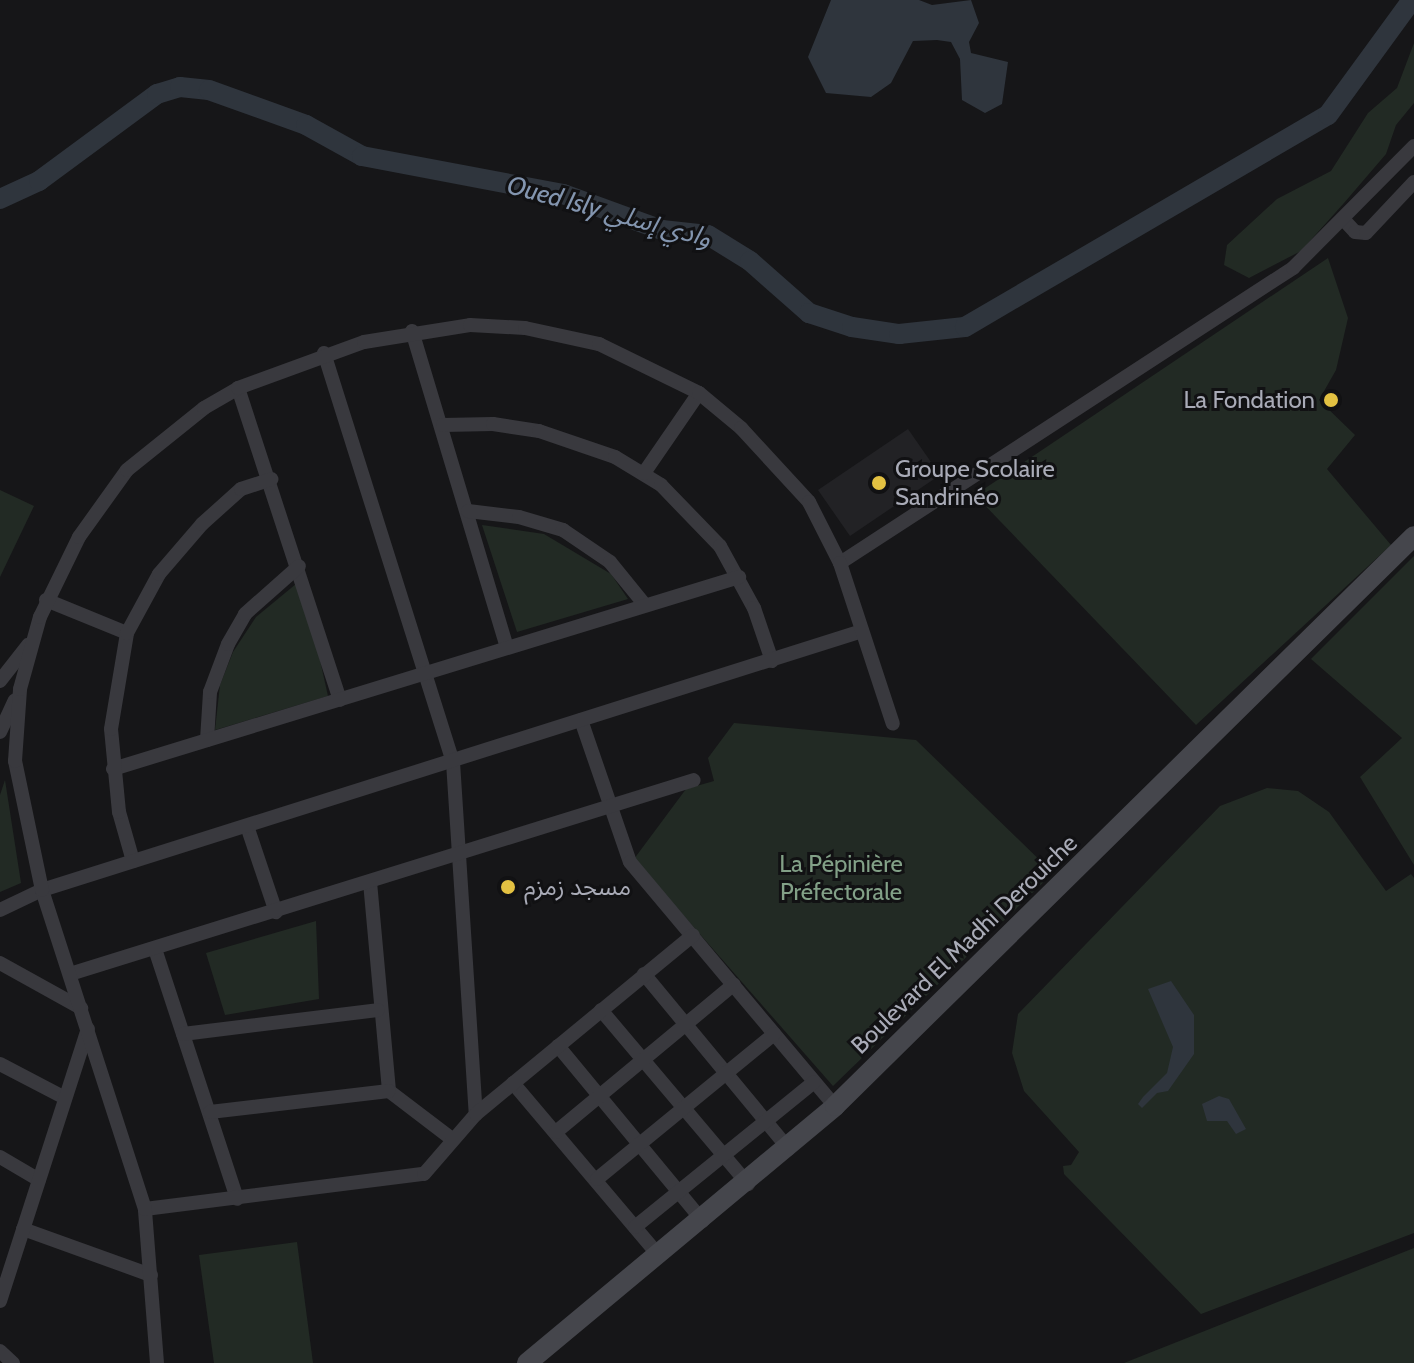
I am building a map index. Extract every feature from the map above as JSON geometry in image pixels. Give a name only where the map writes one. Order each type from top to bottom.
[{"type":"street","points":[[840,563],[1293,268],[1344,220],[1414,146]]},
{"type":"street","points":[[1344,220],[1355,232],[1366,233],[1414,182]]},
{"type":"street","points":[[157,1363],[145,1209],[42,890],[15,761],[20,689],[31,641],[46,600],[74,544],[114,483],[180,426],[238,388],[324,353],[412,331],[470,325],[564,335],[621,351],[699,393],[741,428],[798,489],[840,563],[893,724]]},
{"type":"street","points":[[412,331],[443,425],[507,647]]},
{"type":"street","points":[[324,353],[453,762],[456,854],[476,1114]]},
{"type":"street","points":[[238,388],[271,479],[340,700]]},
{"type":"street","points":[[644,473],[699,393]]},
{"type":"street","points":[[443,425],[493,424],[539,431],[598,450],[644,473],[696,516],[739,577],[772,661]]},
{"type":"street","points":[[133,861],[113,769],[111,708],[127,633],[159,574],[202,524],[241,489],[271,479]]},
{"type":"street","points":[[468,511],[506,514],[563,530],[610,562],[645,605]]},
{"type":"street","name":"Boulevard El Madhi Derouiche","points":[[527,1363],[789,1149],[1414,536]]},
{"type":"street","points":[[207,740],[210,692],[228,644],[254,604],[299,566]]},
{"type":"street","points":[[113,769],[739,577]]},
{"type":"street","points":[[46,600],[127,633]]},
{"type":"street","points":[[0,910],[42,890],[862,631]]},
{"type":"street","points":[[0,681],[31,641]]},
{"type":"street","points":[[0,732],[20,689]]},
{"type":"street","points":[[581,720],[630,862],[835,1106]]},
{"type":"street","points":[[70,974],[694,780]]},
{"type":"street","points":[[247,826],[276,912]]},
{"type":"street","points":[[370,882],[378,1010],[389,1091]]},
{"type":"street","points":[[145,1209],[424,1174],[476,1114],[693,935]]},
{"type":"street","points":[[155,949],[237,1199]]},
{"type":"street","points":[[0,963],[81,1008]]},
{"type":"street","points":[[644,974],[789,1149]]},
{"type":"street","points":[[556,1132],[734,984]]},
{"type":"street","points":[[183,1034],[378,1010]]},
{"type":"street","points":[[601,1010],[748,1184]]},
{"type":"street","points":[[0,1301],[6,1263],[23,1229],[63,1097],[88,1029]]},
{"type":"street","points":[[597,1179],[639,1141],[774,1034]]},
{"type":"street","points":[[558,1046],[703,1221]]},
{"type":"street","points":[[0,1064],[63,1097]]},
{"type":"street","points":[[635,1227],[814,1082]]},
{"type":"street","points":[[513,1083],[659,1256]]},
{"type":"street","points":[[210,1112],[389,1091],[452,1139]]},
{"type":"street","points":[[0,1157],[39,1180]]},
{"type":"street","points":[[23,1229],[151,1275]]},
{"type":"street","points":[[0,1351],[13,1363]]},
{"type":"shaded area","points":[[831,0],[919,0],[932,5],[971,0],[979,23],[969,42],[971,53],[1008,62],[1002,104],[985,113],[962,100],[960,59],[951,42],[937,40],[913,41],[891,83],[871,97],[826,93],[808,57]]},
{"type":"shaded area","name":"Groupe Scolaire Sandrinéo","points":[[908,429],[940,475],[850,536],[818,490]]},
{"type":"shaded area","points":[[1171,981],[1194,1015],[1194,1054],[1168,1091],[1157,1093],[1142,1108],[1138,1104],[1143,1097],[1167,1073],[1173,1047],[1148,989]]},
{"type":"shaded area","points":[[1219,1096],[1229,1099],[1246,1129],[1236,1134],[1227,1121],[1207,1121],[1202,1104]]},
{"type":"green space","points":[[1414,43],[1414,103],[1396,125],[1386,154],[1301,251],[1249,278],[1224,265],[1227,245],[1277,199],[1331,171],[1368,113],[1397,88]]},
{"type":"green space","points":[[1328,258],[1348,318],[1336,370],[1319,400],[1355,435],[1327,469],[1391,545],[1196,725],[975,495]]},
{"type":"green space","points":[[0,490],[34,506],[0,577]]},
{"type":"green space","points":[[482,525],[544,534],[611,574],[628,599],[517,632]]},
{"type":"green space","points":[[1414,556],[1414,865],[1360,777],[1402,738],[1311,659]]},
{"type":"green space","points":[[302,579],[328,696],[215,730],[220,685],[233,652],[256,617]]},
{"type":"green space","name":"La Pépinière Préfectorale","points":[[734,723],[916,740],[1053,873],[833,1086],[634,859],[686,789],[714,781],[708,758]]},
{"type":"green space","points":[[5,780],[21,883],[0,892],[0,795]]},
{"type":"green space","points":[[1267,788],[1298,791],[1329,812],[1386,891],[1411,874],[1414,878],[1414,1233],[1201,1314],[1064,1174],[1063,1166],[1071,1165],[1079,1152],[1024,1091],[1012,1053],[1018,1014],[1220,806]]},
{"type":"green space","points":[[316,921],[319,999],[225,1015],[206,953]]},
{"type":"green space","points":[[297,1242],[313,1363],[214,1363],[199,1255]]},
{"type":"green space","points":[[1414,1248],[1414,1363],[1124,1363]]},
{"type":"waterway","name":"Oued Isly وادي إسلي","points":[[0,199],[39,181],[157,94],[180,87],[209,90],[306,125],[362,156],[563,194],[662,230],[708,235],[750,261],[809,313],[852,327],[899,334],[965,327],[1328,115],[1412,0]]},
{"type":"place","name":"La Fondation","points":[[1331,400]]},
{"type":"place","name":"Groupe Scolaire Sandrinéo","points":[[879,483]]},
{"type":"place","name":"مسجد زمزم","points":[[508,887]]}]
